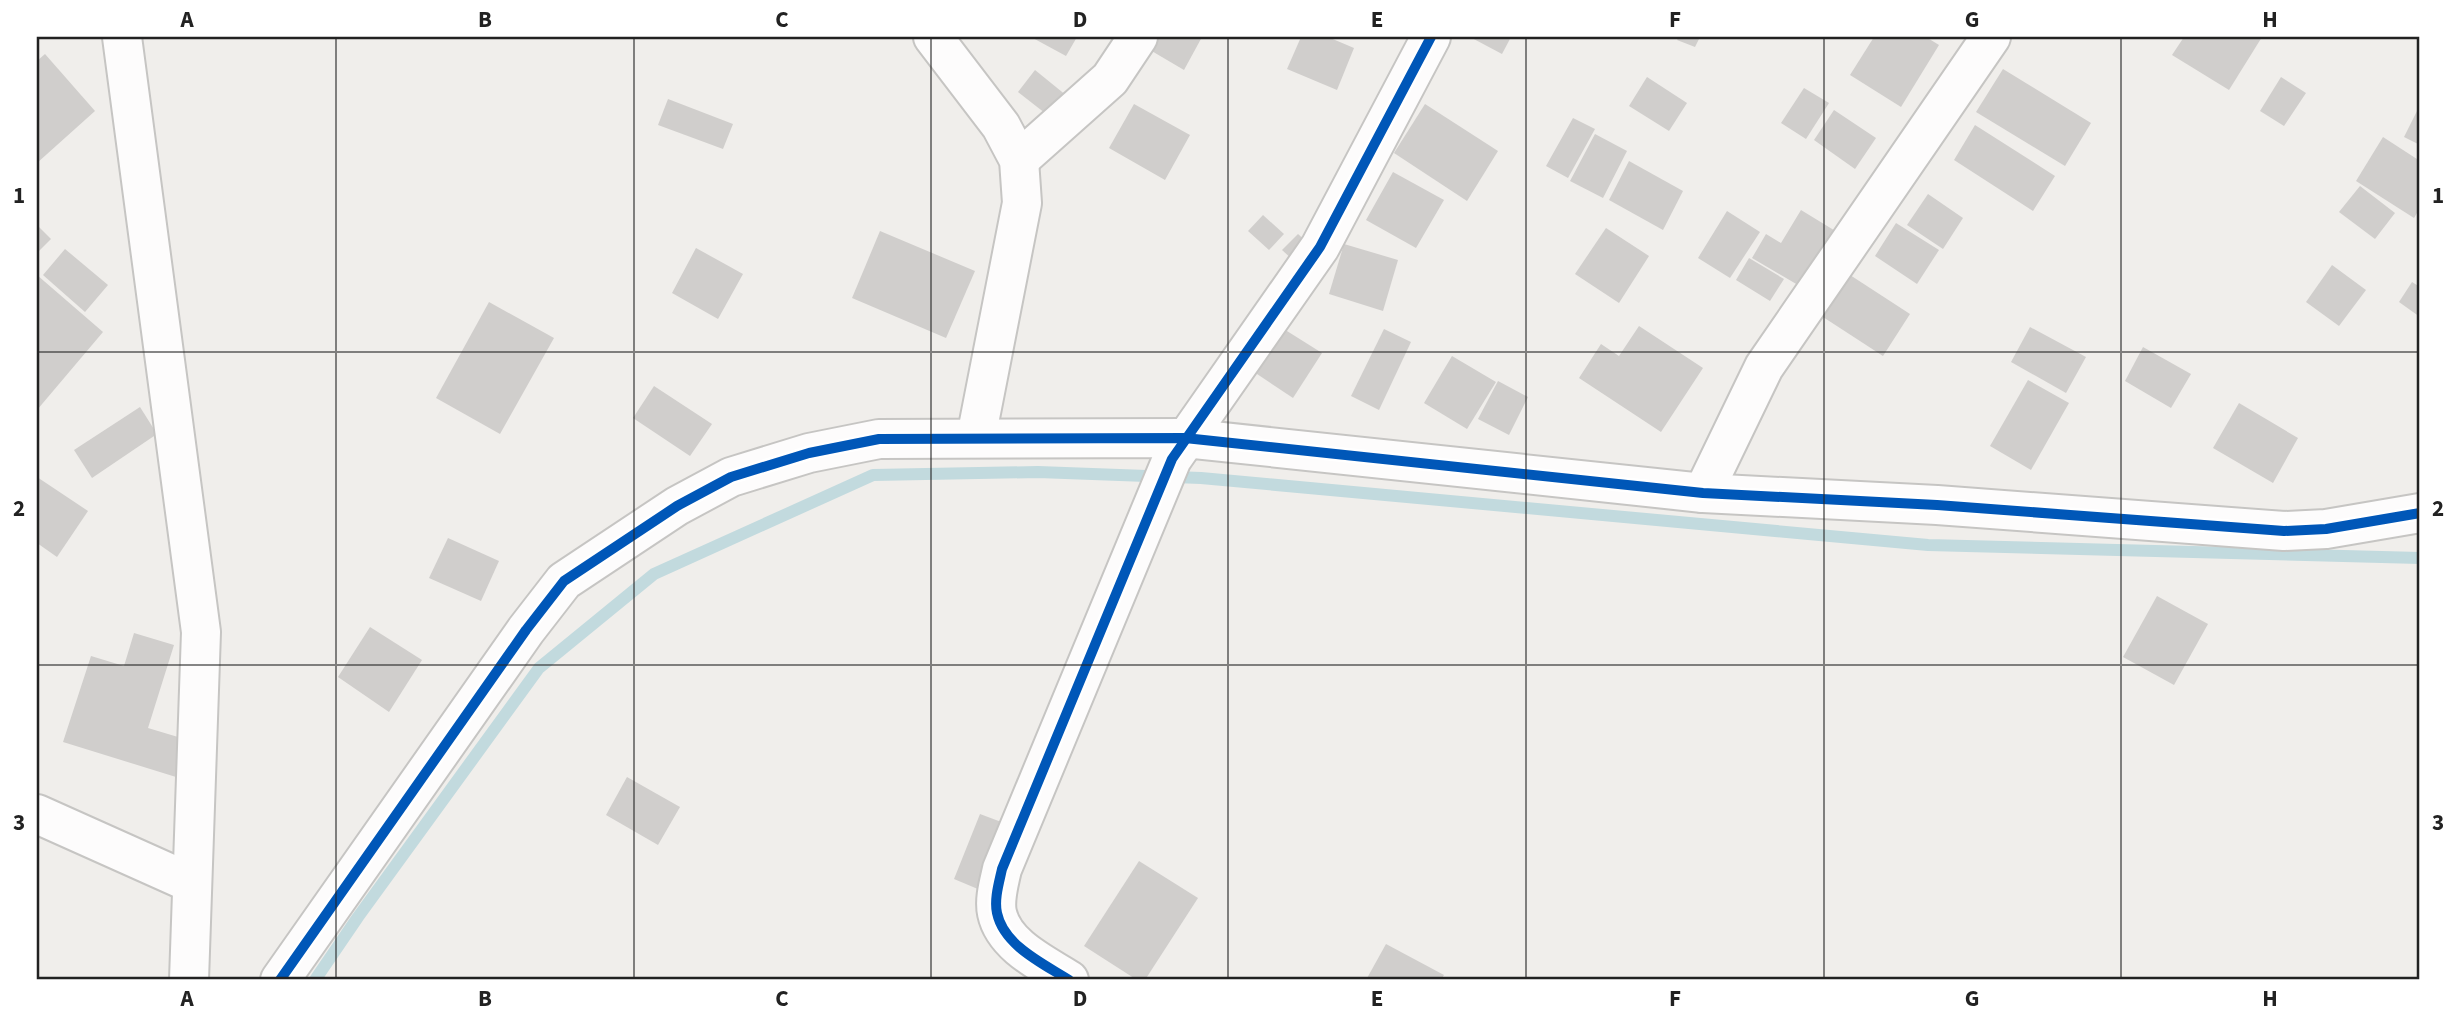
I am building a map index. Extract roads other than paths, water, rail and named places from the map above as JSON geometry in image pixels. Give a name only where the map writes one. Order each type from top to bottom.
[{"type":"street","points":[[122,37],[201,632],[189,980]]},
{"type":"street","points":[[933,37],[1001,126],[1019,160],[1022,203],[976,439]]},
{"type":"street","points":[[1019,160],[1110,79],[1138,37]]},
{"type":"street","points":[[1069,980],[1021,948],[1004,930],[997,913],[996,894],[1002,869],[1172,462],[1320,247],[1431,37]]},
{"type":"street","points":[[1703,493],[1764,367],[1991,37]]},
{"type":"street","points":[[280,980],[526,630],[564,581],[677,506],[732,477],[809,453],[879,439],[976,439],[1172,462],[1937,505],[2284,531],[2326,528],[2420,513]]},
{"type":"street","points":[[37,814],[191,883],[192,888]]},
{"type":"waterway","points":[[315,980],[539,668],[654,574],[873,475],[1038,472],[1201,478],[1928,545],[2420,558]]}]
